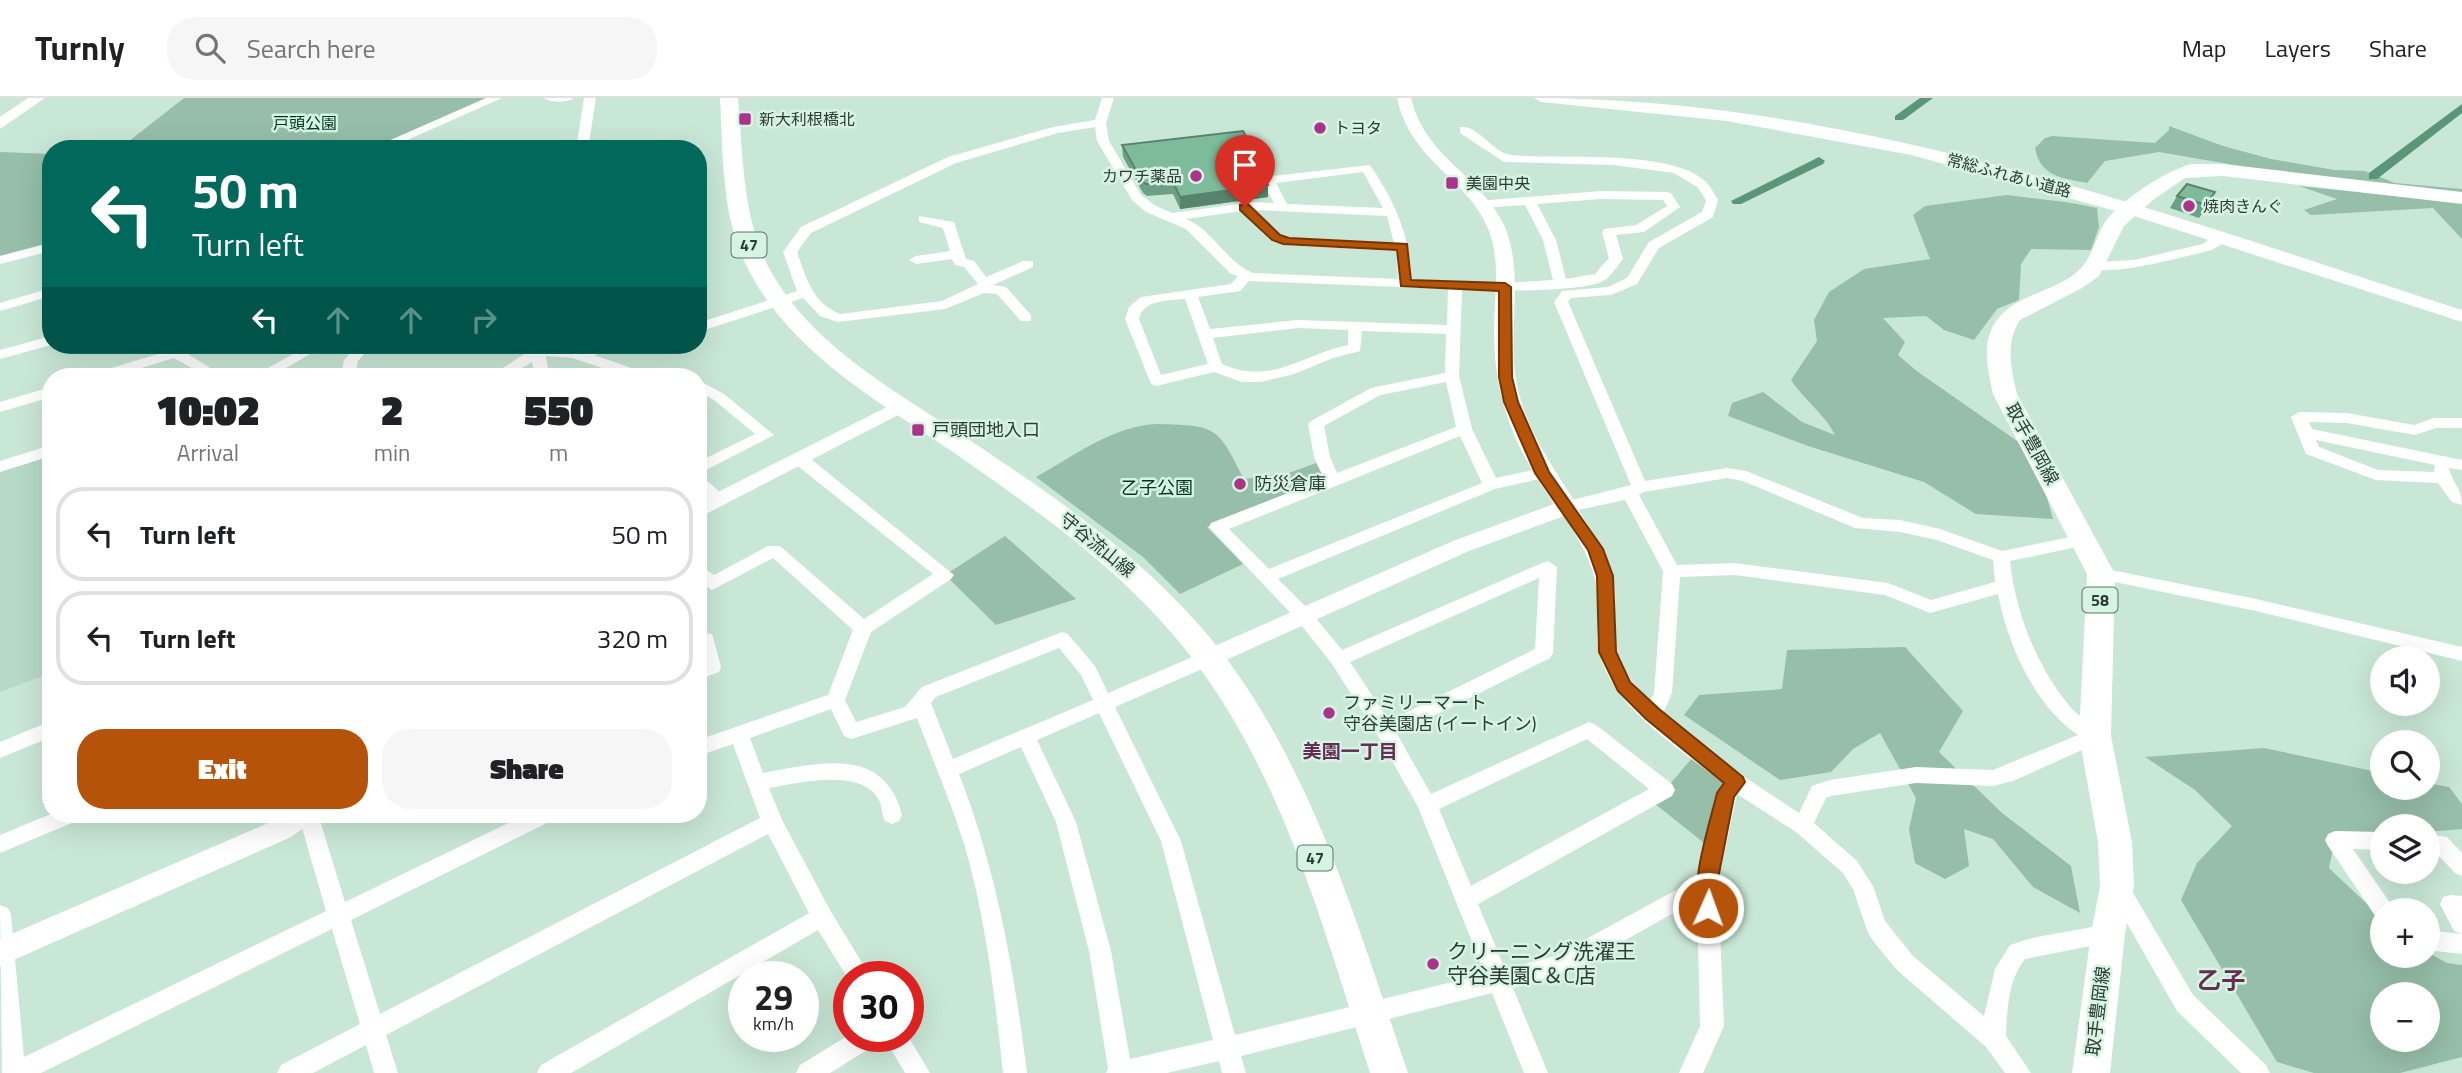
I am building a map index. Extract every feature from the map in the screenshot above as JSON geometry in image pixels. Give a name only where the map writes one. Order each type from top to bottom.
[{"type":"main road","name":"守谷流山線","points":[[729,98],[735,190],[740,219],[758,267],[781,302],[833,356],[1088,535],[1145,585],[1209,658],[1256,732],[1290,797],[1325,884],[1389,1073]]},
{"type":"main road","name":"取手豊岡線","points":[[2091,1073],[2108,934],[2117,886],[2115,842],[2095,736],[2101,574],[2005,394],[1998,363],[2004,327],[2012,315],[2074,283],[2091,271],[2116,223],[2130,209],[2178,174],[2208,169],[2462,198]]},
{"type":"street","points":[[0,124],[38,98]]},
{"type":"street","points":[[397,140],[496,98]]},
{"type":"street","points":[[550,98],[568,98]]},
{"type":"street","points":[[583,140],[590,98]]},
{"type":"street","points":[[1108,98],[1100,123],[1106,149],[1136,197],[1151,209],[1191,226],[1236,271],[1246,275],[1279,280],[1505,287],[1583,282],[1600,277],[1616,259],[1609,232],[1639,229],[1674,208],[1667,196],[1601,195],[1482,204]]},
{"type":"street","points":[[1404,98],[1408,120],[1421,142],[1482,204],[1502,239],[1505,258],[1506,377],[1522,432],[1542,473],[1595,549],[1605,576],[1607,652],[1624,686],[1653,714],[1736,782],[1770,807],[1803,826],[1850,867],[1867,897],[1876,926],[1905,963],[1994,1039],[2019,1073]]},
{"type":"street","name":"常総ふれあい道路","points":[[1541,98],[1683,111],[1824,133],[1975,166],[2130,209],[2462,316]]},
{"type":"street","points":[[1028,264],[992,278],[983,287],[945,305],[838,318],[825,313],[805,293],[790,252],[806,230],[952,160],[1057,130],[1100,123]]},
{"type":"street","points":[[1464,130],[1504,158],[1613,161],[1677,170],[1701,184],[1712,200],[1708,214],[1654,245],[1632,281],[1611,291],[1567,294],[1561,302],[1580,342],[1635,490],[1672,571],[1663,693],[1653,714]]},
{"type":"street","points":[[1282,207],[1268,180],[1366,168],[1382,190],[1393,212],[1403,247],[1405,283]]},
{"type":"street","points":[[1528,201],[1546,226],[1556,256],[1560,284]]},
{"type":"street","points":[[1171,218],[1245,207],[1393,212]]},
{"type":"street","points":[[1245,207],[1276,238],[1287,242],[1403,247]]},
{"type":"street","points":[[924,219],[949,225],[960,262],[969,264],[983,287],[1001,290],[1026,318]]},
{"type":"street","points":[[2094,266],[2134,264],[2207,247],[2215,244],[2217,237]]},
{"type":"street","points":[[0,260],[42,249]]},
{"type":"street","points":[[916,260],[958,254]]},
{"type":"street","points":[[1246,275],[1235,288],[1146,300],[1134,310],[1132,320],[1156,381],[1216,368],[1245,378],[1279,376],[1335,351],[1355,348],[1355,326]]},
{"type":"street","points":[[1455,285],[1452,376],[1464,429],[1491,485]]},
{"type":"street","points":[[707,324],[805,293]]},
{"type":"street","points":[[1190,293],[1216,368]]},
{"type":"street","points":[[0,307],[42,295]]},
{"type":"street","points":[[1206,334],[1298,324],[1454,330]]},
{"type":"street","points":[[0,355],[42,343]]},
{"type":"street","points":[[122,368],[161,354]]},
{"type":"street","points":[[183,354],[204,368]]},
{"type":"street","points":[[276,368],[301,354]]},
{"type":"street","points":[[511,368],[535,354]]},
{"type":"street","points":[[564,354],[577,355],[617,368]]},
{"type":"street","points":[[577,355],[582,354]]},
{"type":"street","points":[[1333,481],[1322,457],[1315,424],[1376,391],[1452,376]]},
{"type":"street","points":[[707,390],[766,435],[707,464]]},
{"type":"street","points":[[0,407],[42,395]]},
{"type":"street","points":[[707,506],[901,406]]},
{"type":"street","points":[[2462,424],[2434,423],[2415,430],[2347,418],[2299,417],[2312,450],[2376,475],[2462,466]]},
{"type":"street","points":[[1464,429],[1217,527],[1269,576],[1304,616],[1339,659],[1385,731],[1427,805],[1536,1073]]},
{"type":"street","points":[[2305,433],[2441,469],[2458,498],[2462,499]]},
{"type":"street","points":[[0,467],[42,453]]},
{"type":"street","points":[[800,458],[945,575],[863,628],[836,700],[851,731],[912,712],[929,692],[1062,639],[1088,671],[1171,841],[1234,1073]]},
{"type":"street","points":[[1269,576],[1491,485],[1542,473]]},
{"type":"street","points":[[946,771],[1461,547],[1567,507],[1635,490],[1709,475],[1746,475],[1861,524],[1900,526],[1940,535],[2001,557],[2085,540]]},
{"type":"street","points":[[707,491],[718,501]]},
{"type":"street","points":[[707,579],[712,584],[774,550],[863,628]]},
{"type":"street","points":[[2001,557],[2003,586],[2014,624],[2046,685],[2069,718],[2095,736]]},
{"type":"street","points":[[1339,659],[1548,567],[1544,653],[1385,731]]},
{"type":"street","points":[[1672,571],[1735,569],[1888,589],[1930,607],[2003,586]]},
{"type":"street","points":[[2101,574],[2256,605],[2462,653]]},
{"type":"street","points":[[707,644],[712,667],[707,669]]},
{"type":"street","points":[[707,745],[836,700]]},
{"type":"street","points":[[921,701],[975,845],[1007,998],[1015,1073]]},
{"type":"street","points":[[1427,805],[1589,730],[1665,790],[1467,899]]},
{"type":"street","points":[[0,750],[42,733]]},
{"type":"street","points":[[739,735],[772,822],[822,917],[850,961]]},
{"type":"street","points":[[1803,826],[1819,792],[1830,788],[1916,775],[1993,778],[2095,736]]},
{"type":"street","points":[[1026,737],[1066,822],[1100,951],[1119,1072],[1369,1015],[1560,965],[1707,884]]},
{"type":"street","points":[[757,782],[827,771],[865,776],[887,794],[892,815]]},
{"type":"street","points":[[1691,1073],[1712,1026],[1707,884],[1726,793],[1736,782]]},
{"type":"street","points":[[289,1073],[772,822]]},
{"type":"street","points":[[0,844],[50,823]]},
{"type":"street","points":[[2,952],[292,823]]},
{"type":"street","points":[[309,823],[341,916],[386,1073]]},
{"type":"street","points":[[0,915],[15,1073],[528,823]]},
{"type":"street","points":[[2370,841],[2335,840],[2376,898]]},
{"type":"street","points":[[2440,843],[2462,867]]},
{"type":"street","points":[[2117,886],[2185,1003],[2258,1073]]},
{"type":"street","points":[[2462,905],[2451,904],[2462,924]]},
{"type":"street","points":[[549,1073],[822,917]]},
{"type":"street","points":[[1994,1039],[1996,998],[2016,953],[2024,948],[2069,943],[2108,934]]},
{"type":"street","points":[[2440,941],[2462,944]]},
{"type":"street","points":[[808,1073],[843,1052]]},
{"type":"street","points":[[905,1052],[918,1073]]},
{"type":"shaded area","points":[[42,457],[42,676],[0,692],[0,470]]},
{"type":"green space","name":"戸頭公園","points":[[184,98],[492,98],[392,140],[130,140]]},
{"type":"green space","points":[[2169,126],[2223,146],[2271,159],[2334,170],[2365,171],[2395,183],[2462,189],[2462,193],[2252,168],[2159,152],[2105,161],[2087,183],[2061,177],[2047,170],[2038,158],[2035,148],[2045,138],[2052,136],[2155,143],[2169,130]]},
{"type":"green space","points":[[0,152],[42,154],[42,244],[0,256]]},
{"type":"green space","points":[[2299,186],[2462,203],[2462,239],[2433,208],[2311,215],[2304,210],[2337,199]]},
{"type":"green space","points":[[2007,195],[2097,208],[2099,227],[2091,250],[2031,249],[2021,264],[2019,300],[1997,309],[1974,340],[1944,330],[1926,316],[1883,318],[1905,342],[1898,355],[2020,443],[2040,472],[2053,519],[1976,514],[1924,482],[1808,446],[1728,416],[1732,403],[1763,392],[1802,422],[1835,435],[1826,420],[1791,380],[1817,341],[1814,320],[1829,292],[1864,269],[1930,259],[1913,215],[1925,206]]},
{"type":"green space","name":"乙子公園","points":[[1158,424],[1193,426],[1213,432],[1228,448],[1244,479],[1289,473],[1316,463],[1325,478],[1207,527],[1243,564],[1180,594],[1143,557],[1036,477],[1110,436]]},
{"type":"green space","points":[[1005,536],[1076,599],[996,625],[945,575]]},
{"type":"green space","points":[[1905,647],[1963,711],[1939,752],[2002,813],[2071,866],[2080,913],[2033,887],[1993,839],[1964,829],[1969,866],[1945,879],[1915,863],[1909,829],[1916,798],[1880,733],[1853,749],[1831,772],[1780,780],[1684,715],[1699,695],[1782,689],[1787,650]]},
{"type":"green space","points":[[2264,748],[2370,770],[2370,800],[2440,800],[2440,785],[2449,787],[2462,804],[2462,829],[2440,831],[2440,814],[2370,814],[2370,837],[2335,840],[2329,868],[2370,907],[2370,968],[2440,968],[2440,959],[2462,965],[2462,1057],[2400,1073],[2314,1073],[2277,1062],[2181,900],[2197,863],[2232,826],[2195,790],[2145,757]]},
{"type":"green space","points":[[1698,751],[1736,782],[1714,851],[1649,799],[1665,790]]},
{"type":"building","name":"カワチ薬品","points":[[1243,131],[1268,185],[1180,197],[1173,182],[1146,184],[1142,181],[1122,145]]},
{"type":"building","points":[[2187,184],[2215,192],[2206,205],[2177,196]]},
{"type":"waterway","points":[[1899,118],[1927,98]]},
{"type":"waterway","points":[[2373,176],[2462,107]]},
{"type":"waterway","points":[[1737,201],[1819,161]]},
{"type":"place","name":"新大利根橋北","points":[[745,119]]},
{"type":"place","name":"トヨタ","points":[[1320,128]]},
{"type":"place","name":"カワチ薬品","points":[[1196,176]]},
{"type":"place","name":"美園中央","points":[[1452,183]]},
{"type":"place","name":"焼肉きんぐ","points":[[2189,206]]},
{"type":"place","name":"戸頭団地入口","points":[[918,430]]},
{"type":"place","name":"防災倉庫","points":[[1240,484]]},
{"type":"place","name":"ファミリーマート 守谷美園店 (イートイン)","points":[[1329,713]]},
{"type":"place","name":"クリーニング洗濯王 守谷美園C＆C店","points":[[1433,964]]},
{"type":"district","name":"美園一丁目","points":[[1350,751]]},
{"type":"district","name":"乙子","points":[[2221,981]]},
{"type":"route","points":[[1245,207],[1276,238],[1287,242],[1403,247],[1405,283],[1505,287],[1504,351],[1511,402],[1542,473],[1595,549],[1605,576],[1608,607],[1607,652],[1624,686],[1653,714],[1736,782],[1726,793],[1707,884],[1708,908]]}]
